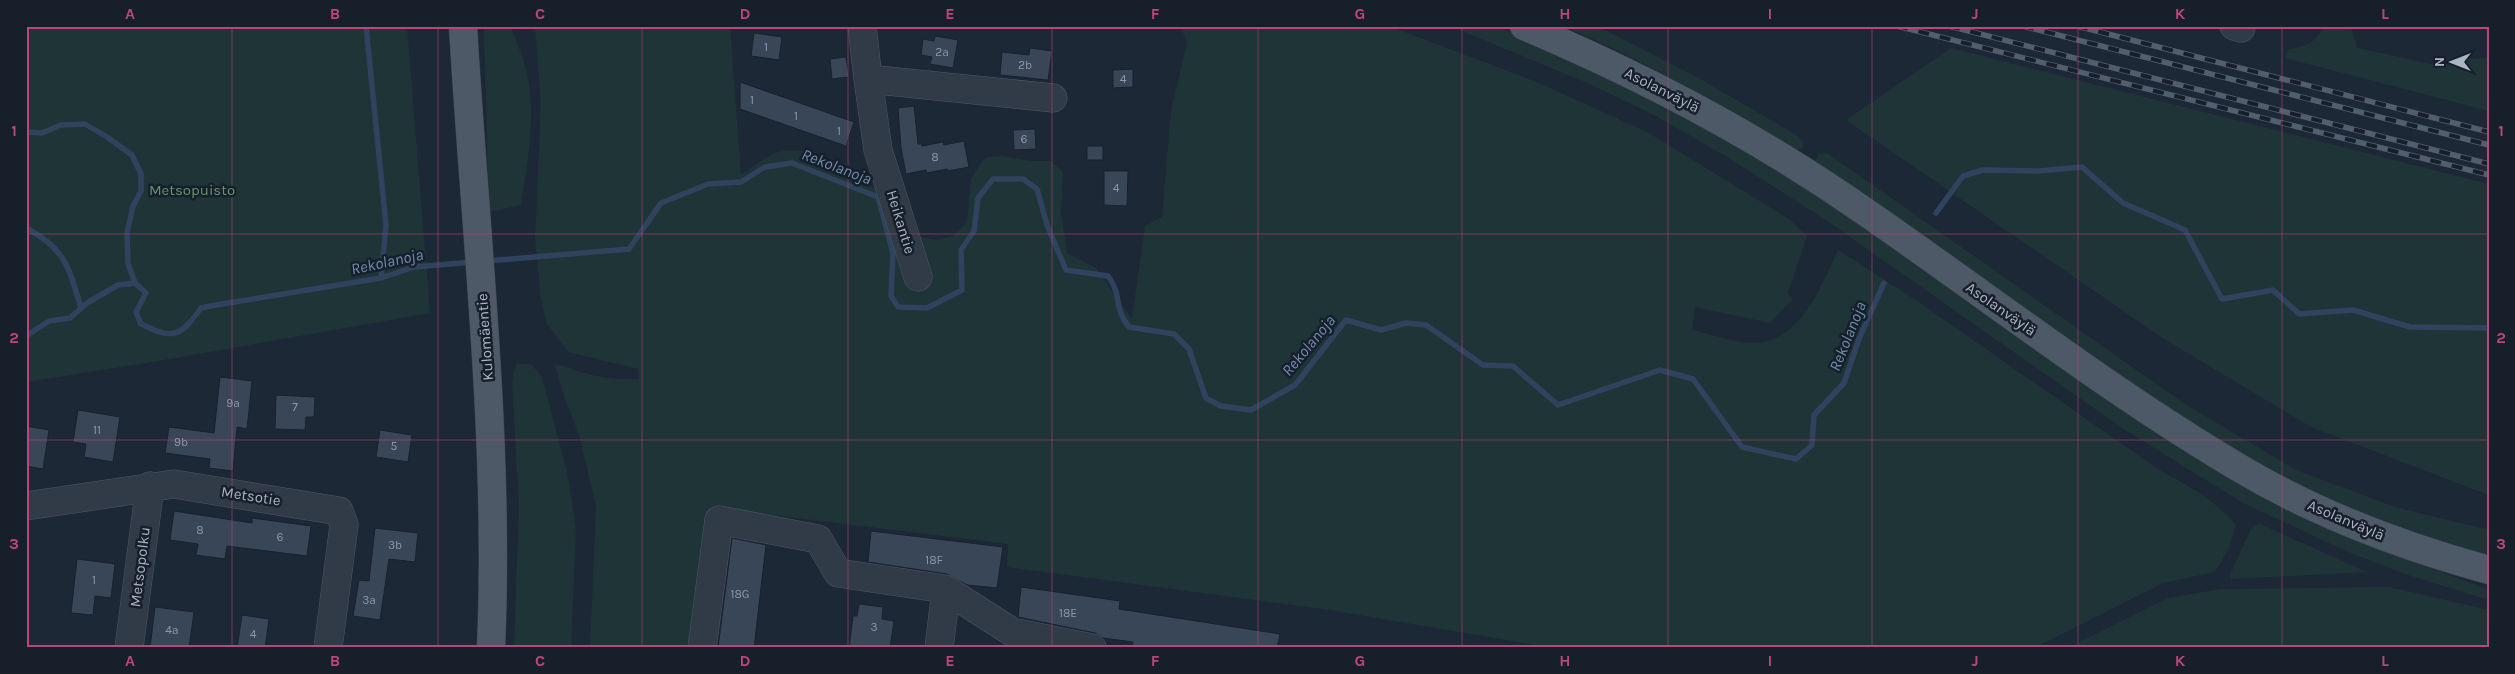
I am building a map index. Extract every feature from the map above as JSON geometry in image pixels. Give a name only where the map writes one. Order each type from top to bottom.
[{"type":"main road","name":"Kulomäentie","points":[[463,26],[474,205],[486,344],[493,532],[490,648]]},
{"type":"main road","name":"Asolanväylä","points":[[1524,26],[1588,53],[1690,103],[1795,166],[1866,212],[2057,348],[2238,467],[2306,503],[2376,534],[2489,570]]},
{"type":"street","name":"Heikantie","points":[[862,26],[878,150],[918,277]]},
{"type":"street","points":[[868,79],[1054,98]]},
{"type":"street","name":"Metsotie","points":[[26,506],[150,486],[174,484],[339,511],[344,525],[328,648]]},
{"type":"street","name":"Metsopolku","points":[[129,648],[150,486]]},
{"type":"street","points":[[702,648],[719,520],[818,539],[838,573],[946,590],[1012,632],[1092,648]]},
{"type":"street","points":[[939,648],[946,590]]},
{"type":"green space","name":"Metsopuisto","points":[[26,26],[407,26],[430,313],[164,360],[26,382]]},
{"type":"green space","points":[[484,26],[510,26],[527,71],[531,109],[530,142],[521,205],[489,212]]},
{"type":"green space","points":[[535,26],[730,26],[741,175],[775,153],[791,150],[802,151],[885,194],[895,232],[937,240],[953,236],[967,222],[971,179],[987,157],[1003,156],[1030,161],[1051,161],[1063,172],[1061,214],[1067,253],[1096,268],[1132,319],[1145,226],[1162,217],[1171,111],[1187,42],[1180,26],[1389,26],[1539,83],[1649,133],[1789,219],[1807,236],[1788,293],[1793,299],[1770,323],[1695,307],[1692,330],[1734,341],[1750,343],[1772,339],[1786,332],[1798,321],[1817,294],[1838,250],[1913,298],[2158,469],[2200,494],[2219,508],[2236,525],[2229,548],[2215,572],[2163,583],[2034,648],[1554,648],[1330,610],[1007,567],[1008,544],[716,508],[696,648],[590,648],[596,507],[580,438],[555,365],[603,377],[639,379],[638,369],[568,352],[547,324],[541,298],[535,237],[541,104]]},
{"type":"green space","points":[[1450,26],[1496,26],[1601,73],[1740,145],[1825,201],[2183,450],[2284,506],[2368,544],[2489,590],[2489,600],[2405,574],[2348,552],[2243,503],[2125,430],[1830,223],[1732,160],[1656,116],[1592,85]]},
{"type":"green space","points":[[1562,26],[1597,26],[1697,77],[1798,136],[1803,142],[1803,148],[1796,150],[1652,68]]},
{"type":"green space","points":[[2323,26],[2350,26],[2358,48],[2440,66],[2467,59],[2489,58],[2489,111],[2285,58],[2287,50],[2309,43],[2317,37]]},
{"type":"green space","points":[[1951,48],[2489,184],[2489,495],[2311,427],[2164,339],[1846,120]]},
{"type":"green space","points":[[1827,153],[2185,404],[2296,470],[2395,507],[2489,530],[2489,559],[2338,506],[2262,469],[2166,410],[1841,183],[1815,161],[1819,154]]},
{"type":"green space","points":[[516,364],[531,364],[542,377],[568,476],[576,530],[571,648],[514,648],[519,506],[512,381]]},
{"type":"green space","points":[[2260,524],[2367,572],[2231,579],[2230,575],[2251,529],[2255,525]]},
{"type":"green space","points":[[2389,587],[2489,610],[2489,648],[2068,648],[2168,598],[2221,589]]},
{"type":"building","points":[[754,33],[782,37],[779,60],[751,56]]},
{"type":"building","points":[[935,36],[958,40],[953,68],[930,64],[932,57],[921,55],[923,39],[934,41]]},
{"type":"building","points":[[1030,48],[1052,51],[1048,80],[1000,75],[1002,52],[1029,55]]},
{"type":"building","points":[[846,57],[849,77],[832,79],[830,59]]},
{"type":"building","points":[[1133,69],[1133,87],[1113,88],[1113,70]]},
{"type":"building","points":[[740,82],[854,122],[846,146],[740,109]]},
{"type":"building","points":[[914,106],[918,144],[922,144],[922,146],[943,142],[944,145],[964,141],[969,167],[927,173],[926,170],[906,174],[901,148],[898,108]]},
{"type":"building","points":[[1035,129],[1036,149],[1014,150],[1013,130]]},
{"type":"building","points":[[1087,146],[1103,146],[1103,160],[1087,160]]},
{"type":"building","points":[[1104,171],[1128,171],[1127,206],[1104,205]]},
{"type":"building","points":[[220,377],[252,381],[247,429],[237,427],[233,471],[209,468],[210,459],[165,453],[169,427],[214,433]]},
{"type":"building","points":[[276,395],[315,397],[314,417],[306,417],[305,430],[275,429]]},
{"type":"building","points":[[78,410],[120,417],[113,462],[84,457],[86,444],[73,442]]},
{"type":"building","points":[[26,426],[49,430],[43,469],[26,466]]},
{"type":"building","points":[[380,430],[412,435],[408,462],[376,457]]},
{"type":"building","points":[[174,511],[252,523],[252,518],[311,526],[307,556],[227,546],[225,559],[196,555],[198,544],[170,540]]},
{"type":"building","points":[[375,528],[418,533],[415,562],[389,559],[380,620],[353,616],[359,580],[369,581]]},
{"type":"building","points":[[871,531],[1003,547],[997,588],[967,585],[947,574],[868,562]]},
{"type":"building","points":[[732,538],[766,545],[754,648],[718,648]]},
{"type":"building","points":[[77,559],[115,564],[111,598],[95,596],[93,615],[71,613]]},
{"type":"building","points":[[1021,587],[1120,601],[1119,609],[1280,634],[1277,648],[1132,648],[1133,642],[1103,638],[1095,633],[1018,617]]},
{"type":"building","points":[[859,604],[883,607],[882,619],[894,621],[890,648],[849,648],[853,616],[857,616]]},
{"type":"building","points":[[155,607],[194,612],[189,648],[150,648]]},
{"type":"building","points":[[242,615],[269,619],[265,648],[237,648]]},
{"type":"waterway","points":[[366,26],[386,225],[381,278]]},
{"type":"waterway","points":[[26,132],[42,133],[61,125],[85,124],[132,155],[141,174],[141,191],[133,206],[127,233],[128,263],[135,283]]},
{"type":"waterway","name":"Rekolanoja","points":[[487,261],[629,249],[661,203],[708,184],[741,182],[765,167],[792,163],[878,197],[893,253],[891,296],[898,307],[927,308],[962,290],[961,250],[974,231],[978,198],[993,179],[1023,179],[1037,189],[1047,225],[1066,270],[1108,276],[1113,283],[1121,314],[1129,327],[1174,334],[1189,349],[1206,398],[1221,406],[1251,410],[1295,385],[1346,320],[1381,330],[1406,323],[1426,325],[1483,365],[1513,366],[1558,405],[1660,370],[1693,379],[1742,447],[1796,459],[1812,445],[1814,415],[1844,383],[1859,339],[1884,283]]},
{"type":"waterway","name":"Rekolanoja","points":[[1936,213],[1963,176],[1983,170],[2038,171],[2082,167],[2123,203],[2185,230],[2222,299],[2273,290],[2299,314],[2353,310],[2410,327],[2489,328]]},
{"type":"waterway","points":[[26,228],[50,244],[58,252],[69,271],[81,308]]},
{"type":"waterway","name":"Rekolanoja","points":[[26,336],[49,321],[70,318],[87,303],[118,285],[135,283],[146,293],[136,312],[141,324],[169,334],[181,330],[194,318],[201,308],[381,278],[414,267],[472,262]]},
{"type":"railway","points":[[1897,26],[2489,175]]},
{"type":"railway","points":[[1949,26],[2489,164]]},
{"type":"railway","points":[[2023,26],[2489,145]]},
{"type":"railway","points":[[2077,26],[2489,132]]}]
